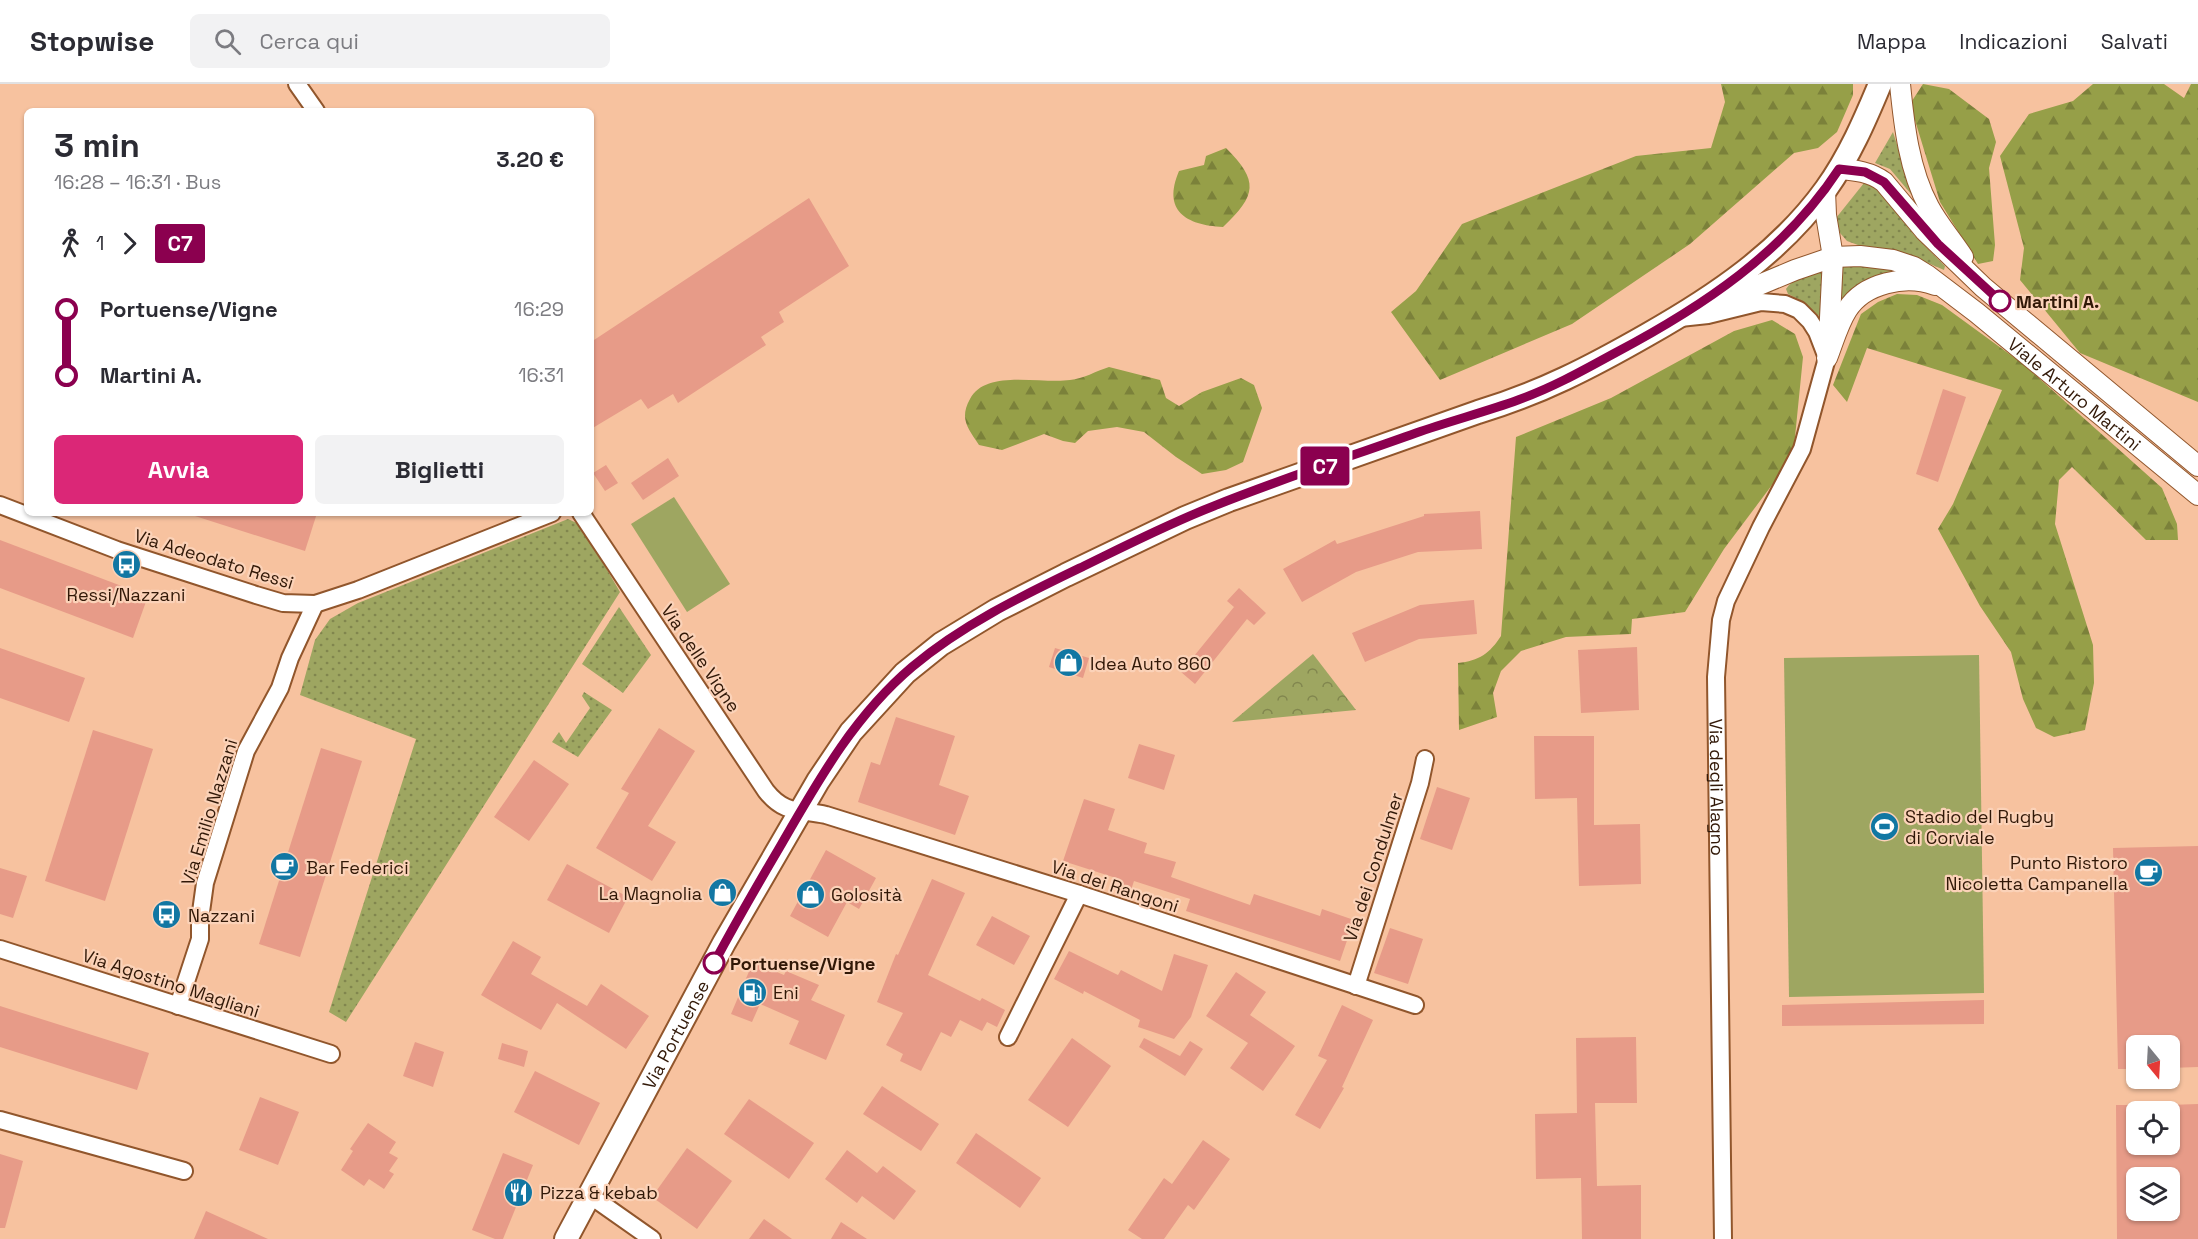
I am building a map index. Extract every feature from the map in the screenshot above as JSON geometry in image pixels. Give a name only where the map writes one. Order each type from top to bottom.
[{"type":"main road","name":"Via Portuense","points":[[566,1239],[724,943],[800,812],[839,748],[884,694],[905,673],[941,644],[997,610],[1076,570],[1214,506],[1467,415],[1518,400],[1556,384],[1680,318],[1757,262],[1824,191],[1855,139],[1880,84]]},
{"type":"street","points":[[297,84],[314,108]]},
{"type":"street","name":"Viale Arturo Martini","points":[[1900,84],[1908,141],[1924,196],[1935,217],[1983,287]]},
{"type":"street","name":"Viale Arturo Martini","points":[[1839,169],[1865,172],[1884,182],[1925,231],[1983,287],[2198,466]]},
{"type":"street","name":"Via degli Alagno","points":[[1723,1239],[1716,687],[1721,620],[1726,601],[1761,527],[1802,449],[1827,358],[1833,288],[1833,257],[1824,191]]},
{"type":"street","name":"Viale Arturo Martini","points":[[1680,318],[1795,270],[1833,257],[1860,256],[1902,263],[1919,270],[1951,293],[2198,495]]},
{"type":"street","name":"Viale Arturo Martini","points":[[1827,358],[1847,309],[1871,290],[1893,282],[1915,280],[1932,284],[1951,293]]},
{"type":"street","points":[[1680,318],[1708,315],[1756,303],[1785,304],[1798,310],[1810,321],[1827,358]]},
{"type":"street","name":"Via Adeodato Ressi","points":[[0,505],[24,514]]},
{"type":"street","name":"Via Adeodato Ressi","points":[[29,516],[117,549],[263,597],[283,603],[315,604],[358,590],[544,516]]},
{"type":"street","name":"Via delle Vigne","points":[[583,516],[766,791],[778,804],[800,812]]},
{"type":"street","name":"Via Emilio Nazzani","points":[[178,1006],[200,939],[205,883],[246,751],[280,688],[290,658],[315,604]]},
{"type":"street","name":"Via dei Condulmer","points":[[1356,986],[1418,789],[1425,759]]},
{"type":"street","name":"Via dei Rangoni","points":[[800,812],[826,815],[1079,894],[1415,1005]]},
{"type":"street","points":[[1008,1037],[1079,894]]},
{"type":"street","name":"Via Agostino Magliani","points":[[0,949],[331,1054]]},
{"type":"street","points":[[0,1120],[184,1171]]},
{"type":"street","points":[[588,1194],[652,1239]]},
{"type":"green space","points":[[1721,84],[1853,84],[1853,95],[1837,132],[1818,148],[1794,153],[1690,244],[1572,324],[1440,380],[1391,312],[1416,291],[1462,224],[1636,156],[1711,148],[1725,102]]},
{"type":"green space","points":[[1923,84],[1949,89],[1989,119],[1996,142],[1989,168],[1995,245],[1993,261],[1978,264],[1940,202],[1910,104]]},
{"type":"green space","points":[[2093,84],[2164,84],[2184,98],[2191,84],[2198,84],[2198,402],[2080,353],[2020,280],[2024,248],[2000,156],[2029,114],[2073,101]]},
{"type":"green space","points":[[1893,132],[1911,194],[1890,169],[1875,163]]},
{"type":"green space","points":[[1226,148],[1249,179],[1248,197],[1223,227],[1210,226],[1188,219],[1176,206],[1174,196],[1174,185],[1179,171],[1204,165],[1206,156]]},
{"type":"green space","points":[[1864,183],[1873,183],[1915,236],[1945,266],[1944,270],[1907,254],[1847,241],[1840,233],[1836,218]]},
{"type":"green space","points":[[1848,264],[1894,270],[1895,273],[1841,303],[1842,267]]},
{"type":"green space","points":[[1822,273],[1824,276],[1821,318],[1804,302],[1788,294],[1786,289],[1796,281]]},
{"type":"green space","points":[[1897,294],[1917,295],[1942,305],[2023,364],[2162,488],[2177,524],[2178,540],[2146,540],[2072,467],[2059,480],[2055,524],[2093,645],[2094,683],[2085,730],[2054,737],[2036,728],[2023,699],[2011,652],[1980,606],[1938,529],[1953,504],[2002,390],[1867,348],[1847,402],[1833,385],[1861,314],[1878,302]]},
{"type":"green space","points":[[1772,320],[1795,334],[1803,357],[1793,457],[1724,549],[1685,612],[1632,619],[1631,634],[1566,637],[1521,651],[1501,671],[1493,693],[1497,717],[1459,730],[1458,663],[1483,655],[1501,636],[1516,437],[1611,398],[1734,331]]},
{"type":"green space","points":[[1109,367],[1160,380],[1166,398],[1179,406],[1202,392],[1241,378],[1254,385],[1262,408],[1243,462],[1226,470],[1202,474],[1144,432],[1117,427],[1088,431],[1075,443],[1044,434],[1002,450],[979,445],[966,423],[965,412],[970,399],[977,390],[988,384],[1015,380],[1075,379]]},
{"type":"green space","points":[[674,497],[730,584],[687,612],[631,524]]},
{"type":"green space","points":[[568,519],[581,525],[620,592],[346,1022],[329,1012],[416,739],[300,695],[315,640],[330,619],[358,603]]},
{"type":"green space","points":[[619,607],[651,655],[623,693],[582,664]]},
{"type":"green space","points":[[1313,654],[1356,710],[1232,722]]},
{"type":"green space","name":"Stadio del Rugby di Corviale","points":[[1979,655],[1984,993],[1789,997],[1784,658]]},
{"type":"green space","points":[[584,692],[612,710],[578,757],[552,742],[559,732],[566,743],[590,708],[582,696]]},
{"type":"building","points":[[809,198],[849,266],[779,312],[784,322],[761,337],[766,345],[678,403],[673,394],[648,409],[641,399],[594,427],[594,340]]},
{"type":"building","points":[[1943,389],[1966,397],[1938,482],[1916,474]]},
{"type":"building","points":[[668,458],[679,476],[643,500],[631,483]]},
{"type":"building","points":[[606,465],[618,483],[605,491],[594,472]]},
{"type":"building","points":[[1480,511],[1482,549],[1418,552],[1356,572],[1302,602],[1283,569],[1335,540],[1337,544],[1424,516],[1424,514]]},
{"type":"building","points":[[195,516],[316,516],[305,551]]},
{"type":"building","points":[[0,540],[148,596],[133,638],[0,588]]},
{"type":"building","points":[[1239,588],[1266,613],[1254,625],[1247,619],[1195,684],[1181,672],[1234,607],[1227,601]]},
{"type":"building","points":[[1474,600],[1477,634],[1419,639],[1365,662],[1352,633],[1420,605]]},
{"type":"building","points":[[1637,647],[1639,710],[1581,713],[1578,650]]},
{"type":"building","points":[[0,648],[85,678],[69,722],[0,698]]},
{"type":"building","name":"Idea Auto 860","points":[[1055,648],[1089,658],[1083,678],[1049,667]]},
{"type":"building","points":[[896,717],[955,736],[939,785],[969,796],[955,835],[858,802],[871,762],[880,765]]},
{"type":"building","points":[[659,728],[695,751],[648,826],[676,842],[652,881],[596,848],[629,793],[621,789]]},
{"type":"building","points":[[93,730],[153,749],[105,901],[45,881]]},
{"type":"building","points":[[1534,736],[1594,736],[1594,825],[1640,824],[1641,884],[1579,886],[1577,798],[1535,799]]},
{"type":"building","points":[[1139,744],[1175,755],[1164,790],[1128,778]]},
{"type":"building","points":[[321,748],[362,761],[300,957],[259,944]]},
{"type":"building","points":[[534,760],[569,784],[529,841],[494,817]]},
{"type":"building","points":[[1437,787],[1470,798],[1452,850],[1420,839]]},
{"type":"building","points":[[1084,799],[1115,809],[1108,830],[1147,843],[1144,853],[1176,862],[1171,877],[1250,905],[1254,894],[1320,916],[1322,909],[1354,920],[1340,961],[1186,911],[1190,899],[1134,881],[1131,890],[1114,885],[1116,878],[1063,861]]},
{"type":"building","points":[[2198,846],[2198,1067],[2180,1068],[2180,1035],[2126,1035],[2126,1069],[2118,1069],[2113,848]]},
{"type":"building","points":[[826,850],[876,878],[859,909],[847,902],[828,937],[790,916]]},
{"type":"building","points":[[567,864],[628,897],[609,933],[547,900]]},
{"type":"building","points":[[0,868],[27,876],[13,918],[0,914]]},
{"type":"building","points":[[932,879],[965,893],[928,975],[980,1001],[982,998],[1005,1010],[997,1027],[987,1022],[982,1031],[960,1020],[951,1037],[941,1032],[921,1071],[900,1061],[903,1054],[886,1045],[903,1013],[877,1002],[896,954],[898,955]]},
{"type":"building","points":[[992,916],[1030,936],[1014,965],[976,945]]},
{"type":"building","points":[[1390,928],[1423,939],[1408,984],[1374,973]]},
{"type":"building","points":[[513,941],[541,957],[531,974],[587,1006],[601,984],[649,1016],[626,1049],[557,1003],[541,1030],[481,995]]},
{"type":"building","points":[[1069,951],[1118,975],[1121,970],[1162,991],[1174,954],[1208,965],[1191,1017],[1174,1039],[1138,1027],[1140,1020],[1084,991],[1083,994],[1054,979]]},
{"type":"building","points":[[753,962],[784,975],[786,971],[819,985],[811,1000],[845,1015],[826,1060],[789,1044],[799,1021],[760,1004],[752,1022],[731,1014]]},
{"type":"building","points":[[1236,972],[1266,992],[1250,1015],[1295,1046],[1263,1091],[1230,1068],[1248,1043],[1206,1016]]},
{"type":"building","points":[[1984,1000],[1984,1024],[1782,1026],[1782,1005]]},
{"type":"building","points":[[1342,1005],[1373,1020],[1342,1087],[1344,1088],[1320,1129],[1295,1115],[1327,1060],[1318,1056]]},
{"type":"building","points":[[0,1006],[149,1053],[137,1090],[0,1047]]},
{"type":"building","points":[[1636,1037],[1637,1103],[1595,1103],[1597,1186],[1641,1185],[1641,1239],[1582,1239],[1581,1178],[1536,1179],[1535,1114],[1577,1113],[1576,1038]]},
{"type":"building","points":[[1072,1038],[1111,1066],[1068,1127],[1028,1100]]},
{"type":"building","points":[[1144,1038],[1180,1056],[1190,1041],[1203,1049],[1185,1076],[1139,1047]]},
{"type":"building","points":[[415,1042],[444,1052],[433,1087],[403,1076]]},
{"type":"building","points":[[502,1043],[528,1051],[524,1067],[498,1059]]},
{"type":"building","points":[[535,1071],[600,1103],[579,1145],[514,1112]]},
{"type":"building","points":[[882,1086],[939,1124],[921,1151],[863,1114]]},
{"type":"building","points":[[260,1097],[299,1112],[278,1165],[239,1150]]},
{"type":"building","points":[[749,1099],[814,1143],[789,1179],[724,1134]]},
{"type":"building","points":[[2198,1104],[2198,1239],[2117,1239],[2116,1105],[2126,1105],[2126,1155],[2180,1155],[2180,1105]]},
{"type":"building","points":[[368,1123],[396,1142],[389,1153],[398,1158],[389,1171],[394,1174],[384,1189],[369,1179],[364,1186],[341,1170],[353,1151],[350,1149]]},
{"type":"building","points":[[976,1133],[1041,1178],[1020,1208],[956,1163]]},
{"type":"building","points":[[1203,1140],[1230,1159],[1194,1210],[1188,1205],[1164,1239],[1142,1239],[1128,1230],[1164,1178],[1172,1184]]},
{"type":"building","points":[[687,1148],[732,1181],[697,1229],[652,1197]]},
{"type":"building","points":[[847,1150],[877,1173],[883,1166],[916,1191],[894,1220],[862,1196],[857,1203],[825,1179]]},
{"type":"building","points":[[503,1153],[533,1165],[503,1239],[495,1239],[472,1230]]},
{"type":"building","points":[[0,1154],[23,1161],[5,1228],[0,1228]]},
{"type":"building","points":[[206,1211],[268,1239],[194,1239]]},
{"type":"building","points":[[764,1219],[792,1239],[749,1239]]},
{"type":"building","points":[[841,1222],[867,1239],[831,1239]]},
{"type":"bus line","name":"C7","points":[[714,963],[825,768],[839,748],[898,680],[941,644],[975,622],[1020,598],[1185,518],[1228,500],[1436,426],[1518,400],[1584,370],[1680,318],[1744,273],[1795,224],[1824,191],[1839,169],[1865,172],[1884,182],[1925,231],[2000,301]]},
{"type":"place","name":"Martini A.","points":[[2000,301]]},
{"type":"place","name":"Ressi/Nazzani","points":[[126,565]]},
{"type":"place","name":"Idea Auto 860","points":[[1069,663]]},
{"type":"place","name":"Stadio del Rugby di Corviale","points":[[1884,826]]},
{"type":"place","name":"Bar Federici","points":[[285,867]]},
{"type":"place","name":"Punto Ristoro Nicoletta Campanella","points":[[2149,872]]},
{"type":"place","name":"La Magnolia","points":[[723,893]]},
{"type":"place","name":"Golosità","points":[[810,894]]},
{"type":"place","name":"Nazzani","points":[[167,915]]},
{"type":"place","name":"Portuense/Vigne","points":[[714,963]]},
{"type":"place","name":"Eni","points":[[752,992]]},
{"type":"place","name":"Pizza & kebab","points":[[519,1192]]}]
